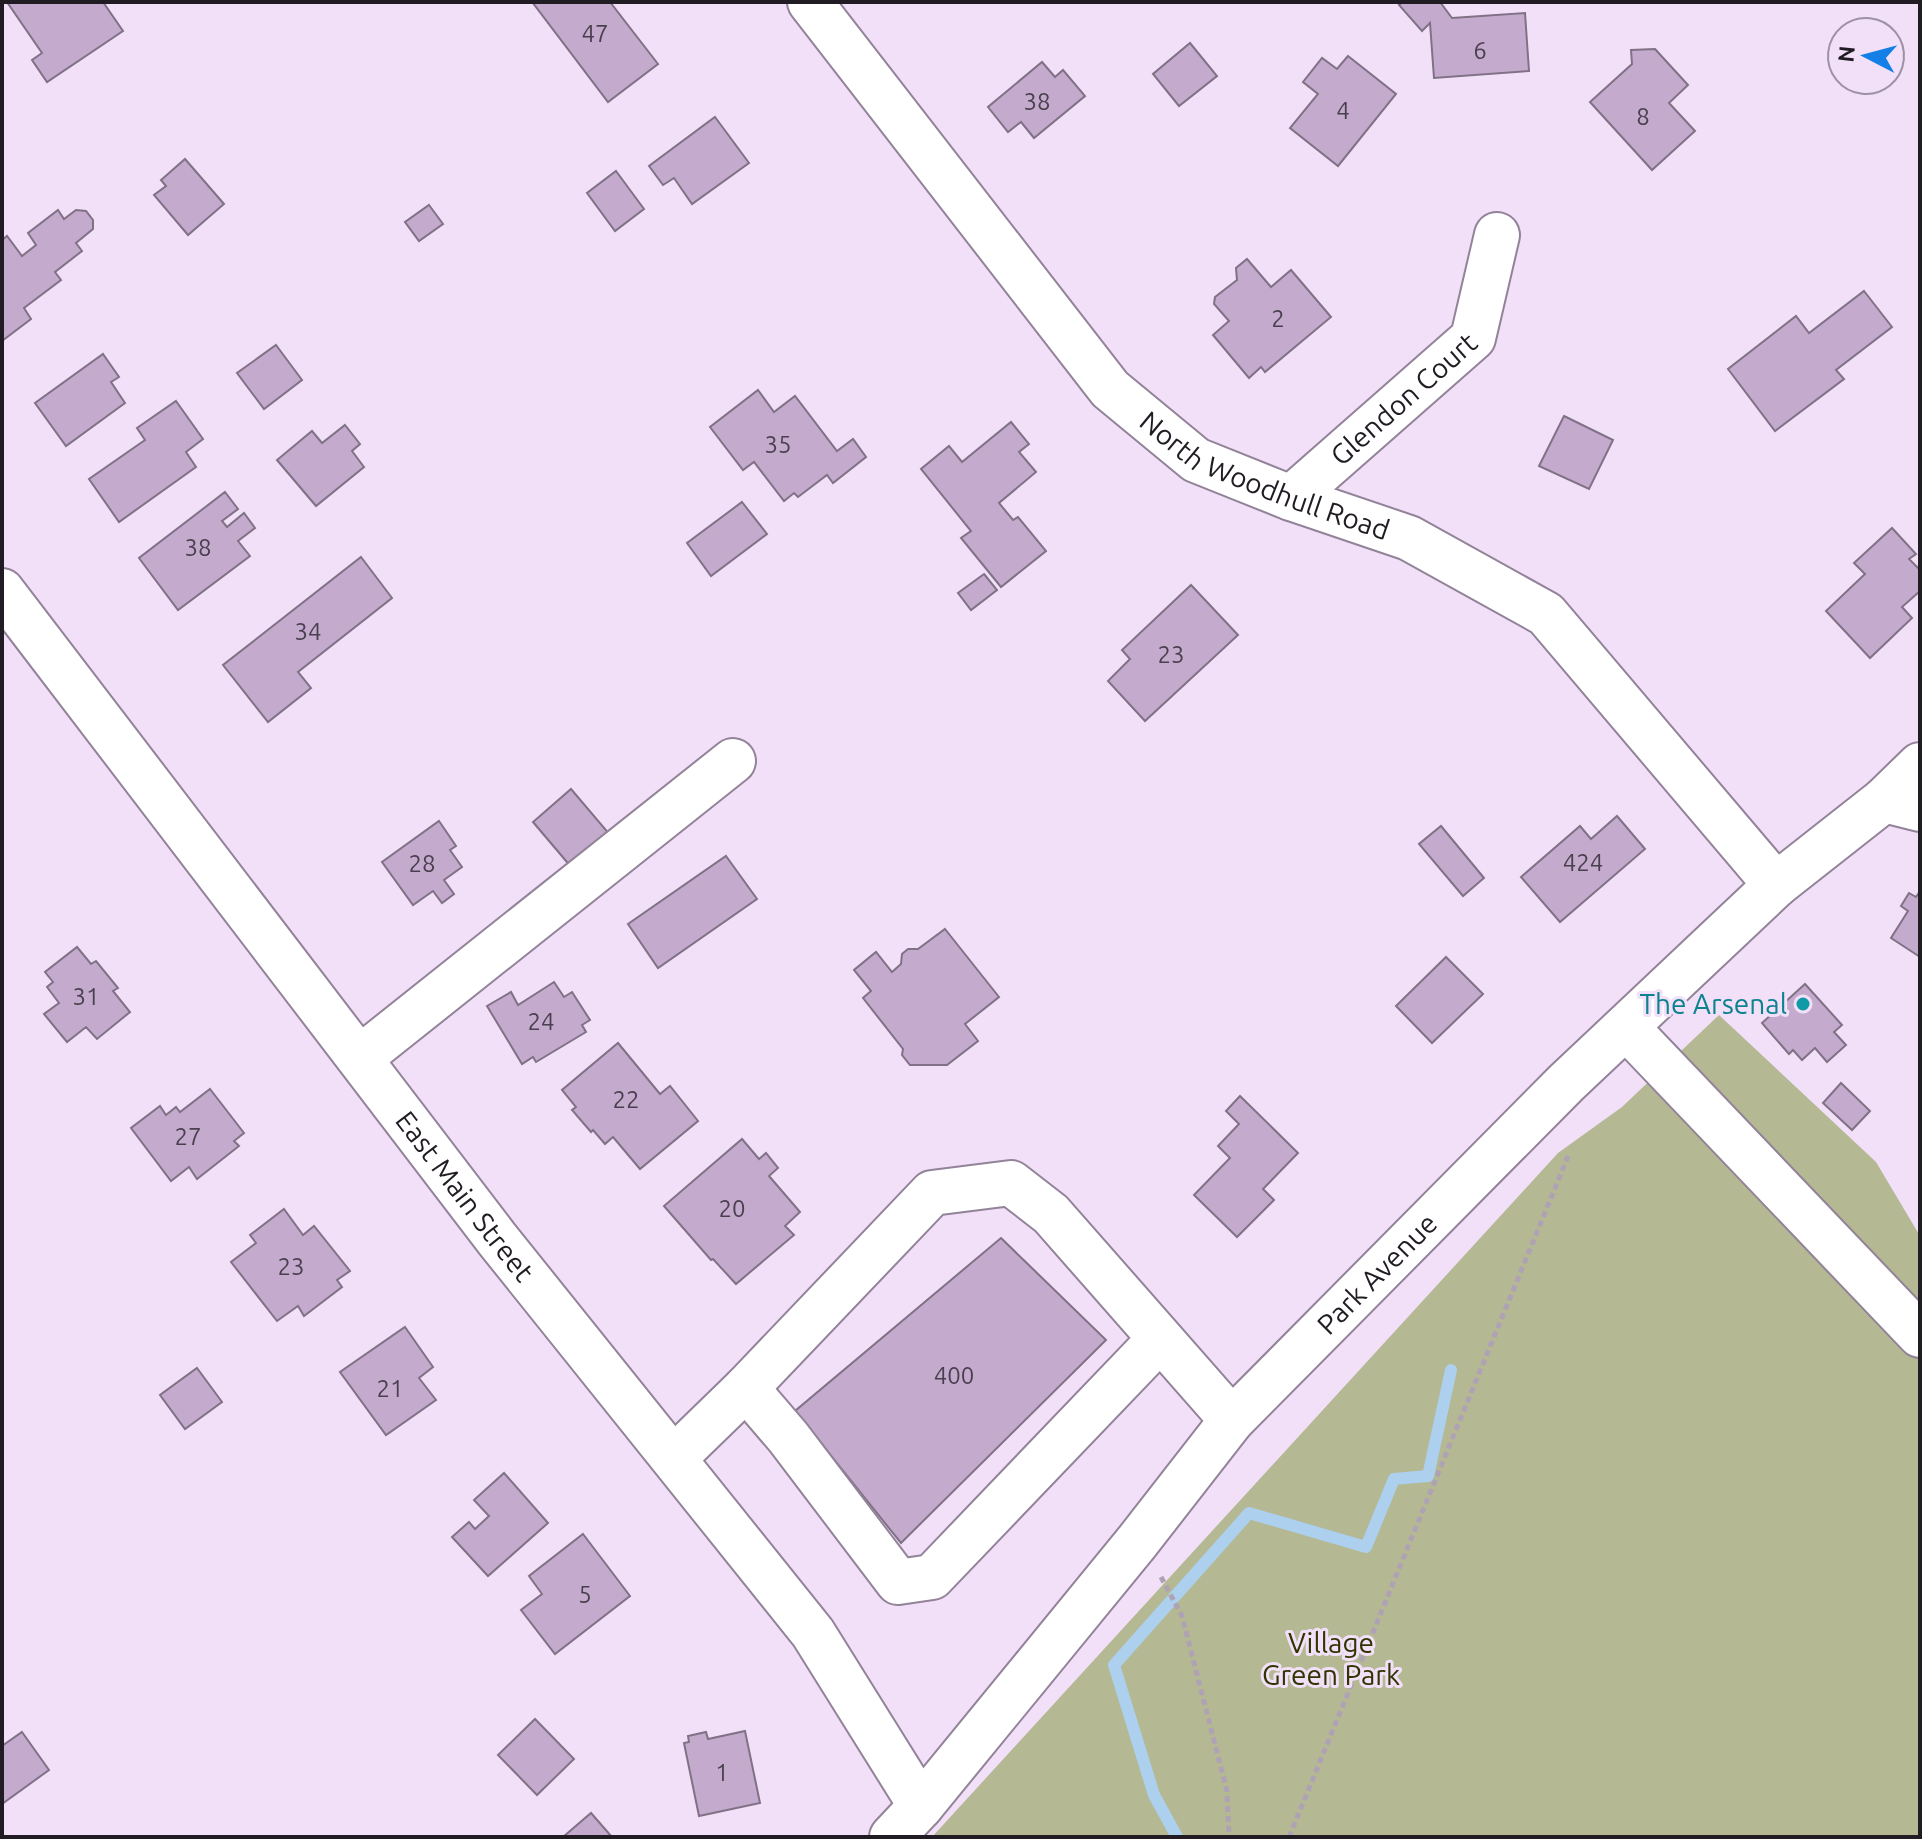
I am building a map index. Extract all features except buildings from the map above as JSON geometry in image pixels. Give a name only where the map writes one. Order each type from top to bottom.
[{"type":"main road","name":"North Woodhull Road","points":[[810,2],[1110,389],[1196,460],[1291,498],[1409,538],[1546,614],[1776,885]]},
{"type":"main road","name":"Glendon Court","points":[[1291,498],[1473,338],[1497,235]]},
{"type":"main road","name":"East Main Street","points":[[2,591],[361,1057],[497,1239],[813,1633],[910,1827]]},
{"type":"main road","points":[[361,1057],[733,761]]},
{"type":"main road","name":"Park Avenue","points":[[910,1827],[1232,1420],[1566,1083],[1776,885],[1902,804],[1920,765]]},
{"type":"main road","points":[[1626,1027],[1920,1335]]},
{"type":"main road","points":[[674,1458],[746,1388],[932,1193],[1011,1183],[1051,1214],[1232,1420]]},
{"type":"main road","points":[[746,1388],[788,1437],[898,1582],[932,1577],[1160,1339]]},
{"type":"path","points":[[1289,1837],[1569,1154]]},
{"type":"path","points":[[1166,1585],[1182,1616],[1227,1791],[1229,1837]]},
{"type":"green space","name":"Village Green Park","points":[[1719,1015],[1876,1162],[1920,1236],[1920,1837],[932,1837],[1558,1153],[1622,1107]]},
{"type":"waterway","points":[[1177,1837],[1154,1795],[1114,1665],[1249,1513],[1366,1547],[1394,1479],[1428,1476],[1451,1370]]},
{"type":"place","name":"The Arsenal","points":[[1803,1004]]}]
